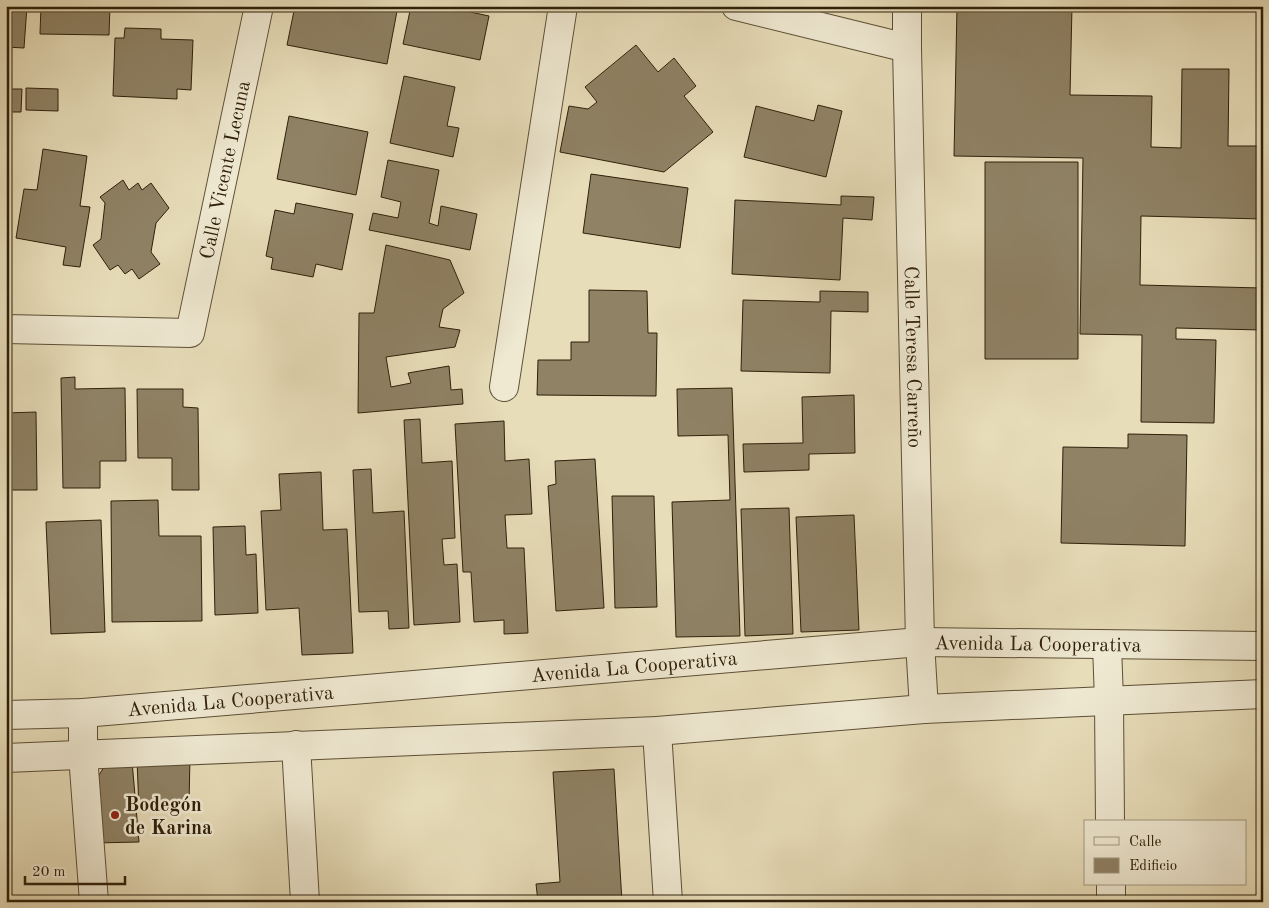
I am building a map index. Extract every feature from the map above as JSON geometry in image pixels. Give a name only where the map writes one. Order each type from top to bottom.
[{"type":"street","name":"Calle Vicente Lecuna","points":[[6,329],[190,333],[259,6]]},
{"type":"street","points":[[504,387],[563,6]]},
{"type":"street","points":[[736,6],[906,48]]},
{"type":"street","name":"Calle Teresa Carreño","points":[[907,6],[906,48],[920,642],[924,709]]},
{"type":"street","name":"Avenida La Cooperativa","points":[[6,715],[83,713],[920,642],[1263,646]]},
{"type":"street","points":[[1107,644],[1110,820]]},
{"type":"street","points":[[6,758],[657,731],[924,709],[1263,694]]},
{"type":"street","points":[[83,713],[83,754],[94,902]]},
{"type":"street","points":[[657,731],[668,902]]},
{"type":"street","points":[[296,745],[305,902]]},
{"type":"street","points":[[1111,886],[1111,902]]},
{"type":"building","points":[[6,6],[27,6],[24,48],[6,47]]},
{"type":"building","points":[[41,6],[110,6],[109,35],[40,34]]},
{"type":"building","points":[[295,6],[398,6],[387,64],[287,45]]},
{"type":"building","points":[[411,6],[462,6],[461,10],[489,16],[480,60],[403,44]]},
{"type":"building","points":[[957,6],[1072,6],[1070,95],[1152,96],[1151,147],[1181,148],[1182,69],[1229,69],[1228,146],[1263,146],[1263,219],[1141,216],[1140,285],[1262,288],[1263,285],[1263,330],[1176,328],[1176,339],[1216,340],[1214,423],[1141,422],[1142,335],[1080,334],[1083,158],[954,156]]},
{"type":"building","points":[[125,28],[161,29],[161,39],[193,40],[191,90],[177,89],[177,99],[113,96],[115,38],[124,38]]},
{"type":"building","points":[[636,45],[658,72],[674,58],[696,86],[684,96],[713,132],[664,172],[560,152],[569,106],[588,109],[597,102],[585,87]]},
{"type":"building","points":[[404,76],[455,87],[447,126],[459,128],[453,157],[390,143]]},
{"type":"building","points":[[26,88],[58,89],[58,111],[26,110]]},
{"type":"building","points":[[6,89],[22,89],[21,112],[6,112]]},
{"type":"building","points":[[818,105],[842,111],[826,177],[744,157],[756,106],[814,121]]},
{"type":"building","points":[[289,116],[368,132],[356,195],[277,179]]},
{"type":"building","points":[[43,149],[87,156],[80,206],[90,207],[80,267],[63,265],[66,247],[16,238],[24,189],[37,190]]},
{"type":"building","points":[[388,160],[439,170],[429,223],[438,226],[441,206],[477,214],[470,250],[369,230],[373,213],[398,218],[401,202],[381,197]]},
{"type":"building","points":[[985,162],[1078,162],[1078,359],[985,359]]},
{"type":"building","points":[[591,174],[688,188],[680,248],[583,233]]},
{"type":"building","points":[[123,180],[129,190],[138,183],[142,190],[151,183],[169,208],[156,223],[151,252],[160,264],[139,279],[132,269],[125,274],[118,265],[110,270],[93,245],[101,239],[105,203],[100,197]]},
{"type":"building","points":[[6,190],[10,190],[7,218],[6,218]]},
{"type":"building","points":[[841,196],[874,197],[872,220],[843,218],[840,280],[732,274],[735,200],[841,205]]},
{"type":"building","points":[[296,203],[353,214],[342,270],[316,264],[313,277],[271,269],[273,258],[266,256],[275,210],[294,214]]},
{"type":"building","points":[[386,245],[450,260],[464,293],[443,309],[439,327],[460,330],[455,347],[386,357],[391,387],[411,383],[408,373],[449,366],[451,390],[462,389],[463,404],[358,413],[359,313],[374,313]]},
{"type":"building","points":[[589,290],[647,291],[648,333],[657,333],[656,396],[537,395],[538,360],[571,360],[571,342],[589,342]]},
{"type":"building","points":[[820,291],[868,292],[868,312],[831,311],[830,373],[741,371],[743,300],[820,302]]},
{"type":"building","points":[[75,377],[75,389],[125,388],[126,461],[100,461],[100,488],[63,488],[61,378]]},
{"type":"building","points":[[732,388],[740,636],[676,637],[672,502],[730,500],[728,435],[678,436],[677,389]]},
{"type":"building","points":[[137,389],[183,389],[183,407],[198,408],[199,490],[172,490],[172,458],[138,458]]},
{"type":"building","points":[[854,395],[855,453],[809,454],[809,470],[744,472],[743,444],[803,443],[802,397]]},
{"type":"building","points":[[36,412],[37,490],[6,490],[6,413]]},
{"type":"building","points":[[420,419],[422,463],[452,461],[455,538],[442,539],[444,565],[457,564],[460,622],[414,625],[404,420]]},
{"type":"building","points":[[504,421],[505,461],[529,459],[532,514],[505,515],[507,548],[524,548],[528,633],[504,634],[504,620],[474,622],[471,572],[463,572],[455,424]]},
{"type":"building","points":[[1128,434],[1187,435],[1185,546],[1061,543],[1063,447],[1128,448]]},
{"type":"building","points":[[595,459],[604,608],[556,611],[548,486],[556,484],[555,461]]},
{"type":"building","points":[[371,469],[373,513],[404,511],[409,628],[389,629],[388,611],[359,612],[353,470]]},
{"type":"building","points":[[321,472],[323,530],[347,529],[353,653],[302,655],[299,608],[266,610],[261,511],[281,510],[279,474]]},
{"type":"building","points":[[612,496],[654,496],[657,607],[615,608]]},
{"type":"building","points":[[158,500],[159,536],[201,536],[202,621],[112,622],[111,501]]},
{"type":"building","points":[[789,508],[793,634],[745,636],[741,509]]},
{"type":"building","points":[[854,515],[859,630],[801,632],[796,517]]},
{"type":"building","points":[[101,520],[105,632],[51,634],[46,522]]},
{"type":"building","points":[[1263,521],[1263,580],[1258,579]]},
{"type":"building","points":[[245,526],[246,555],[256,554],[258,613],[215,615],[213,527]]},
{"type":"building","points":[[190,757],[189,803],[139,809],[137,760]]},
{"type":"building","name":"Bodegón de Karina","points":[[132,761],[139,842],[94,843],[91,788],[104,767]]},
{"type":"building","points":[[614,769],[622,902],[538,902],[536,884],[560,882],[553,772]]},
{"type":"place","name":"Bodegón de Karina","points":[[115,815]]}]
